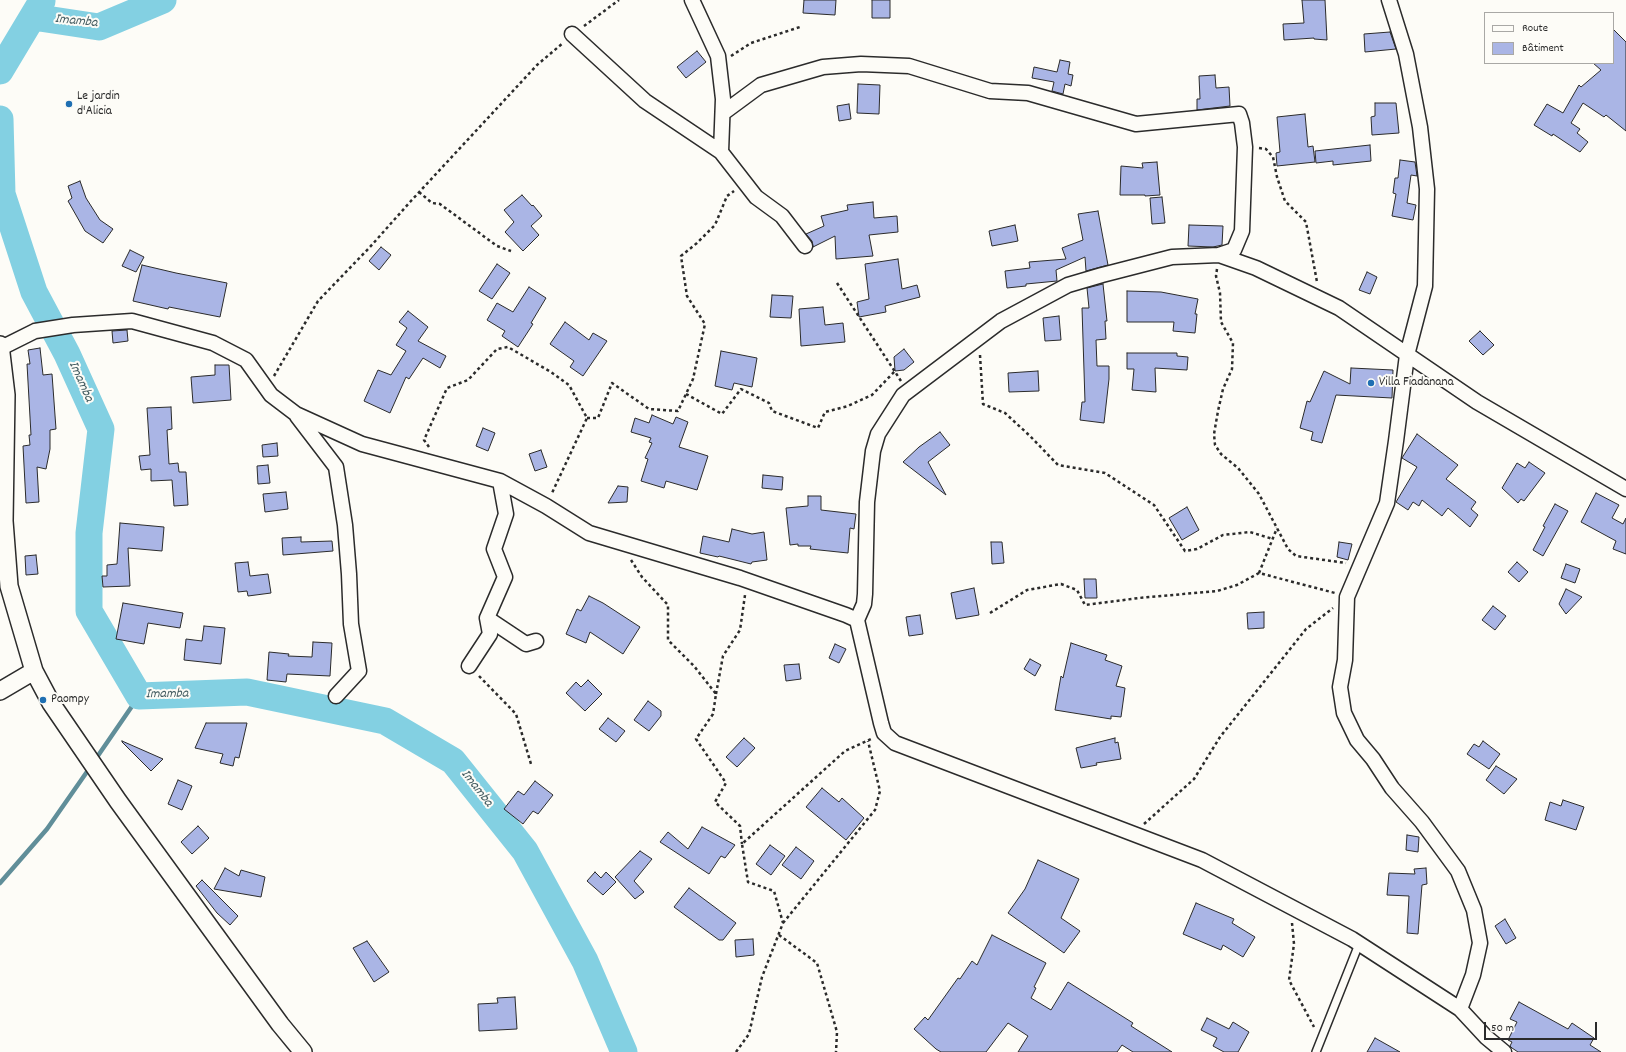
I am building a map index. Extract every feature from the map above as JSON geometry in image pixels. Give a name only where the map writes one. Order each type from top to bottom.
[{"type":"street","points":[[692,0],[718,56],[723,99],[721,152]]},
{"type":"street","points":[[1389,0],[1406,54],[1420,127],[1427,189],[1425,286],[1407,355],[1387,503],[1347,597],[1344,660],[1340,687],[1344,713],[1357,740],[1373,759],[1392,788],[1422,822],[1458,871],[1474,910],[1480,943],[1472,975],[1460,1009]]},
{"type":"street","points":[[572,34],[645,101],[721,152],[756,196],[782,216],[805,246]]},
{"type":"street","points":[[723,113],[761,85],[823,66],[861,64],[909,66],[990,91],[1028,93],[1136,124],[1238,114],[1242,123],[1245,147],[1242,231],[1234,250],[1219,255],[1172,257],[1102,274],[1068,285],[1001,321],[908,391],[903,395],[878,434],[873,451],[867,502],[864,604],[857,620],[884,733],[895,744],[1202,860],[1359,944],[1460,1009],[1486,1037],[1504,1052]]},
{"type":"street","points":[[1219,255],[1256,268],[1339,308],[1477,402],[1626,489]]},
{"type":"street","points":[[303,1052],[280,1024],[118,801],[51,703],[34,671],[4,586],[3,395],[0,346],[35,331],[73,325],[132,321],[213,343],[246,360],[271,395],[296,414],[362,444],[500,481],[546,506],[589,533],[747,581],[857,620]]},
{"type":"street","points":[[296,414],[336,467],[345,525],[351,624],[359,671],[336,696]]},
{"type":"street","points":[[469,666],[490,634],[487,618],[505,577],[494,549],[506,514],[500,481]]},
{"type":"street","points":[[487,618],[526,644],[536,641]]},
{"type":"street","points":[[0,691],[34,671]]},
{"type":"lane","points":[[1316,1052],[1359,944]]},
{"type":"path","points":[[266,388],[318,301],[370,247],[537,65],[572,34],[619,0]]},
{"type":"path","points":[[719,65],[751,43],[800,27]]},
{"type":"path","points":[[1245,147],[1266,149],[1273,157],[1277,177],[1285,201],[1306,222],[1320,299]]},
{"type":"path","points":[[587,418],[598,418],[612,383],[649,409],[678,411],[693,379],[706,324],[687,296],[681,256],[698,243],[715,225],[727,196],[745,182]]},
{"type":"path","points":[[419,192],[432,203],[440,204],[497,246],[511,251]]},
{"type":"path","points":[[1219,255],[1216,276],[1220,293],[1221,322],[1233,343],[1232,369],[1223,389],[1218,411],[1214,434],[1215,445],[1221,454],[1238,468],[1259,494],[1278,527],[1288,549],[1296,556],[1351,564]]},
{"type":"path","points":[[837,283],[908,391]]},
{"type":"path","points":[[979,338],[983,404],[1005,413],[1058,465],[1106,473],[1154,505],[1185,551],[1197,549],[1222,535],[1250,532],[1273,540]]},
{"type":"path","points":[[444,467],[424,440],[446,388],[468,380],[497,349],[508,346],[551,372],[569,385],[587,418]]},
{"type":"path","points":[[686,394],[722,414],[740,389],[769,403],[772,411],[818,428],[825,412],[848,406],[872,395],[895,371]]},
{"type":"path","points":[[546,506],[587,418]]},
{"type":"path","points":[[990,613],[1028,590],[1061,584],[1077,590],[1085,605],[1139,598],[1217,591],[1237,585],[1259,573],[1278,527]]},
{"type":"path","points":[[621,542],[642,578],[668,605],[668,640],[694,666],[716,694]]},
{"type":"path","points":[[1259,573],[1347,597]]},
{"type":"path","points":[[747,581],[740,630],[723,656],[713,714],[696,739],[726,783],[715,802],[740,826],[748,882],[774,891],[783,923]]},
{"type":"path","points":[[1134,834],[1194,779],[1220,737],[1306,629],[1347,597]]},
{"type":"path","points":[[469,666],[516,714],[532,764]]},
{"type":"path","points":[[742,844],[845,751],[884,733]]},
{"type":"path","points":[[736,1052],[749,1034],[762,977],[783,923],[875,810],[880,791],[868,741]]},
{"type":"path","points":[[1290,907],[1294,944],[1289,980],[1321,1041]]},
{"type":"path","points":[[778,935],[817,962],[837,1032],[836,1052]]},
{"type":"building","points":[[804,0],[836,0],[835,15],[803,13]]},
{"type":"building","points":[[872,0],[890,0],[890,18],[872,18]]},
{"type":"building","points":[[1302,0],[1325,0],[1327,40],[1314,38],[1284,40],[1283,24],[1304,23]]},
{"type":"building","points":[[1614,30],[1626,42],[1626,131],[1606,115],[1604,117],[1583,103],[1571,123],[1580,129],[1577,133],[1588,142],[1580,152],[1553,134],[1552,136],[1534,125],[1547,104],[1563,113],[1579,85],[1581,87],[1601,70],[1594,64],[1614,64]]},
{"type":"building","points":[[1390,32],[1396,49],[1365,52],[1364,34]]},
{"type":"building","points":[[697,51],[706,62],[686,78],[677,67]]},
{"type":"building","points":[[1060,60],[1070,62],[1068,74],[1073,75],[1071,86],[1065,84],[1063,94],[1052,91],[1054,82],[1032,78],[1034,67],[1057,72]]},
{"type":"building","points":[[1215,75],[1216,88],[1229,87],[1230,106],[1197,110],[1197,99],[1200,99],[1199,76]]},
{"type":"building","points":[[858,84],[880,85],[879,114],[857,113]]},
{"type":"building","points":[[1375,103],[1396,103],[1399,133],[1372,135],[1371,117],[1375,116]]},
{"type":"building","points":[[849,104],[851,119],[839,121],[837,106]]},
{"type":"building","points":[[1305,114],[1308,147],[1313,146],[1315,162],[1277,166],[1276,153],[1280,152],[1277,117]]},
{"type":"building","points":[[1370,145],[1371,161],[1333,165],[1333,161],[1316,163],[1315,151]]},
{"type":"building","points":[[1400,160],[1415,162],[1417,176],[1411,175],[1407,203],[1416,205],[1413,220],[1392,216],[1396,194],[1393,193],[1395,178],[1398,178]]},
{"type":"building","points":[[1157,162],[1160,195],[1120,195],[1121,166],[1143,168],[1142,163]]},
{"type":"building","points":[[80,181],[86,198],[100,220],[113,229],[103,243],[85,231],[68,201],[72,198],[68,186]]},
{"type":"building","points":[[522,195],[542,216],[531,226],[539,235],[523,251],[505,232],[514,222],[504,210]]},
{"type":"building","points":[[1162,197],[1165,223],[1152,224],[1150,198]]},
{"type":"building","points":[[873,202],[874,218],[897,216],[898,232],[869,235],[873,256],[836,259],[835,236],[813,247],[812,241],[806,234],[824,226],[821,216],[848,210],[847,205]]},
{"type":"building","points":[[1098,211],[1108,265],[1086,271],[1085,257],[1056,270],[1057,281],[1026,284],[1026,286],[1007,288],[1005,271],[1030,268],[1029,262],[1066,259],[1062,248],[1083,240],[1078,214]]},
{"type":"building","points":[[1015,225],[1018,241],[992,246],[989,231]]},
{"type":"building","points":[[1189,225],[1223,226],[1222,245],[1213,247],[1188,246]]},
{"type":"building","points":[[381,247],[391,255],[379,270],[369,261]]},
{"type":"building","points":[[130,250],[144,257],[136,272],[122,266]]},
{"type":"building","points":[[898,259],[902,289],[917,285],[920,297],[885,306],[886,312],[859,317],[857,302],[869,299],[865,264]]},
{"type":"building","points":[[497,264],[510,273],[492,299],[479,291]]},
{"type":"building","points":[[142,265],[227,283],[220,317],[169,307],[168,309],[133,301]]},
{"type":"building","points":[[1367,272],[1377,277],[1370,294],[1359,290]]},
{"type":"building","points":[[1103,284],[1107,321],[1105,321],[1106,339],[1096,340],[1097,366],[1109,366],[1104,423],[1080,420],[1082,402],[1085,402],[1082,308],[1089,308],[1087,288]]},
{"type":"building","points":[[529,287],[546,298],[531,323],[533,324],[518,347],[502,336],[505,331],[487,320],[497,303],[513,312]]},
{"type":"building","points":[[1127,291],[1161,292],[1198,299],[1195,314],[1197,314],[1195,333],[1173,331],[1174,322],[1127,322]]},
{"type":"building","points":[[772,295],[793,296],[791,318],[770,317]]},
{"type":"building","points":[[823,307],[825,325],[843,323],[845,342],[801,346],[799,309]]},
{"type":"building","points":[[408,311],[428,327],[418,341],[446,356],[440,368],[423,358],[409,379],[406,377],[390,413],[364,401],[378,370],[391,375],[406,351],[396,345],[407,328],[399,322]]},
{"type":"building","points":[[1059,316],[1061,340],[1045,341],[1043,318]]},
{"type":"building","points":[[565,322],[589,340],[593,333],[607,341],[583,376],[570,367],[574,361],[550,344]]},
{"type":"building","points":[[127,330],[128,341],[113,343],[112,331]]},
{"type":"building","points":[[1480,331],[1494,345],[1483,355],[1469,341]]},
{"type":"building","points":[[40,348],[43,375],[52,374],[56,429],[50,430],[50,449],[46,469],[37,467],[39,502],[26,503],[23,446],[30,445],[29,435],[31,435],[27,364],[30,364],[28,350]]},
{"type":"building","points":[[904,349],[914,362],[904,370],[895,371],[894,357]]},
{"type":"building","points":[[721,351],[757,358],[752,387],[734,383],[732,390],[715,386]]},
{"type":"building","points":[[1127,353],[1177,353],[1177,356],[1188,357],[1187,370],[1155,368],[1156,392],[1132,390],[1134,369],[1127,369]]},
{"type":"building","points":[[215,365],[229,365],[231,400],[193,403],[191,377],[215,375]]},
{"type":"building","points":[[1351,368],[1393,370],[1392,398],[1336,395],[1322,443],[1311,440],[1313,432],[1300,428],[1307,401],[1310,402],[1324,371],[1350,384]]},
{"type":"building","points":[[1038,371],[1039,391],[1009,392],[1008,373]]},
{"type":"building","points":[[171,407],[172,429],[167,430],[169,464],[178,463],[179,472],[186,472],[188,505],[174,506],[172,480],[151,481],[151,469],[141,470],[139,456],[150,455],[147,408]]},
{"type":"building","points":[[652,415],[673,424],[676,417],[688,422],[679,447],[708,456],[697,490],[666,481],[664,488],[641,481],[648,459],[645,458],[652,443],[649,442],[651,438],[631,432],[635,418],[649,423]]},
{"type":"building","points":[[483,428],[495,433],[488,451],[476,446]]},
{"type":"building","points":[[940,432],[950,445],[928,462],[946,495],[903,462],[919,447]]},
{"type":"building","points":[[1417,434],[1458,465],[1446,479],[1476,502],[1471,509],[1478,515],[1470,527],[1448,508],[1442,516],[1422,500],[1419,506],[1413,502],[1408,510],[1396,502],[1417,467],[1402,458]]},
{"type":"building","points":[[277,443],[278,456],[263,457],[262,445]]},
{"type":"building","points":[[541,450],[547,467],[535,471],[529,454]]},
{"type":"building","points":[[1529,462],[1545,473],[1524,501],[1521,499],[1518,503],[1502,488],[1517,463],[1525,468]]},
{"type":"building","points":[[268,465],[270,483],[258,484],[257,466]]},
{"type":"building","points":[[763,475],[783,477],[782,490],[762,488]]},
{"type":"building","points":[[618,486],[628,487],[627,502],[608,503]]},
{"type":"building","points":[[286,492],[288,509],[265,512],[263,494]]},
{"type":"building","points":[[1596,493],[1619,505],[1612,518],[1623,524],[1626,518],[1626,554],[1613,549],[1616,541],[1581,522]]},
{"type":"building","points":[[808,496],[821,496],[821,510],[856,514],[854,529],[850,528],[848,553],[810,549],[811,546],[798,546],[798,544],[790,545],[786,508],[808,506]]},
{"type":"building","points":[[1555,504],[1568,511],[1543,556],[1533,550],[1545,527],[1543,526]]},
{"type":"building","points":[[1187,507],[1199,530],[1182,540],[1169,518]]},
{"type":"building","points":[[120,523],[164,527],[162,551],[128,548],[130,586],[103,587],[102,576],[107,576],[107,565],[117,564]]},
{"type":"building","points":[[732,529],[752,534],[764,532],[767,560],[752,562],[751,564],[700,553],[703,536],[729,542]]},
{"type":"building","points":[[301,537],[301,542],[332,541],[333,551],[283,555],[282,538]]},
{"type":"building","points":[[991,542],[1002,542],[1004,563],[992,564]]},
{"type":"building","points":[[1339,542],[1352,544],[1348,560],[1337,557]]},
{"type":"building","points":[[36,555],[38,574],[26,575],[25,556]]},
{"type":"building","points":[[248,562],[250,576],[268,574],[271,593],[248,596],[247,591],[238,592],[235,563]]},
{"type":"building","points":[[1517,562],[1528,572],[1519,582],[1508,572]]},
{"type":"building","points":[[1566,564],[1580,569],[1575,583],[1561,578]]},
{"type":"building","points":[[1084,579],[1096,579],[1097,598],[1085,598]]},
{"type":"building","points":[[974,588],[979,615],[956,619],[951,593]]},
{"type":"building","points":[[1566,589],[1582,597],[1566,614],[1559,604]]},
{"type":"building","points":[[589,596],[603,603],[640,627],[623,654],[590,632],[586,643],[566,634],[577,609],[581,611]]},
{"type":"building","points":[[123,603],[183,613],[180,628],[148,623],[144,644],[116,639]]},
{"type":"building","points":[[1493,606],[1506,616],[1495,630],[1482,620]]},
{"type":"building","points":[[1264,612],[1264,628],[1248,629],[1247,613]]},
{"type":"building","points":[[920,615],[923,634],[909,636],[906,617]]},
{"type":"building","points":[[204,626],[225,628],[221,664],[184,660],[186,639],[202,641]]},
{"type":"building","points":[[313,642],[332,643],[330,676],[287,674],[286,682],[267,680],[269,652],[289,654],[288,656],[312,657]]},
{"type":"building","points":[[1071,643],[1107,655],[1105,660],[1122,666],[1116,686],[1125,688],[1121,717],[1111,716],[1111,719],[1055,710],[1061,676],[1063,678]]},
{"type":"building","points":[[835,644],[846,649],[839,663],[829,658]]},
{"type":"building","points":[[1030,659],[1041,665],[1035,676],[1024,669]]},
{"type":"building","points":[[799,664],[801,679],[786,681],[784,665]]},
{"type":"building","points":[[588,680],[602,694],[585,711],[566,693],[576,682],[581,687]]},
{"type":"building","points":[[648,701],[661,711],[661,716],[649,731],[634,720]]},
{"type":"building","points":[[608,718],[625,731],[616,742],[599,729]]},
{"type":"building","points":[[206,723],[247,723],[239,758],[235,757],[233,766],[220,763],[223,754],[195,748]]},
{"type":"building","points":[[744,738],[755,748],[737,767],[726,757]]},
{"type":"building","points":[[1115,738],[1115,743],[1118,742],[1121,759],[1096,763],[1097,765],[1081,768],[1076,748]]},
{"type":"building","points":[[122,741],[163,759],[151,771]]},
{"type":"building","points":[[1483,741],[1500,754],[1489,769],[1467,754],[1474,744],[1479,747]]},
{"type":"building","points":[[1496,766],[1517,779],[1504,794],[1486,780]]},
{"type":"building","points":[[178,780],[192,786],[182,810],[168,804]]},
{"type":"building","points":[[535,781],[553,795],[538,814],[533,811],[523,824],[504,809],[518,791],[524,795]]},
{"type":"building","points":[[822,788],[839,802],[842,798],[864,818],[846,840],[806,807]]},
{"type":"building","points":[[1563,800],[1584,807],[1576,830],[1545,820],[1550,802],[1561,806]]},
{"type":"building","points":[[198,826],[209,838],[192,854],[181,842]]},
{"type":"building","points":[[702,827],[735,845],[725,858],[721,856],[709,874],[660,842],[668,832],[688,849]]},
{"type":"building","points":[[1407,835],[1419,837],[1418,852],[1406,850]]},
{"type":"building","points":[[770,845],[785,856],[771,875],[756,864]]},
{"type":"building","points":[[796,847],[814,861],[801,879],[782,865]]},
{"type":"building","points":[[640,851],[652,859],[634,881],[644,892],[635,899],[615,877]]},
{"type":"building","points":[[1038,860],[1079,879],[1061,918],[1080,931],[1064,953],[1008,913],[1025,889]]},
{"type":"building","points":[[225,868],[239,876],[241,870],[265,877],[261,897],[214,889]]},
{"type":"building","points":[[1426,868],[1427,884],[1422,885],[1418,934],[1407,933],[1409,896],[1387,895],[1389,873],[1415,874],[1414,869]]},
{"type":"building","points":[[595,872],[601,878],[606,872],[616,882],[603,895],[587,881]]},
{"type":"building","points":[[202,880],[238,916],[230,925],[217,913],[196,886]]},
{"type":"building","points":[[689,888],[736,923],[723,940],[719,940],[674,907]]},
{"type":"building","points":[[1196,903],[1234,919],[1232,923],[1255,937],[1243,957],[1223,945],[1221,950],[1183,934]]},
{"type":"building","points":[[1505,919],[1516,938],[1506,944],[1495,926]]},
{"type":"building","points":[[992,935],[1046,963],[1034,987],[1036,988],[1031,998],[1051,1010],[1068,982],[1133,1023],[1131,1026],[1172,1052],[1133,1052],[1122,1045],[1117,1052],[1018,1052],[1028,1036],[1008,1023],[986,1052],[941,1052],[936,1049],[914,1029],[925,1017],[928,1020],[972,961],[977,965]]},
{"type":"building","points":[[753,939],[754,955],[736,957],[735,940]]},
{"type":"building","points":[[367,941],[389,972],[374,982],[353,948]]},
{"type":"building","points":[[515,997],[517,1029],[479,1031],[478,1004],[498,1003],[497,998]]},
{"type":"building","points":[[1519,1002],[1568,1029],[1572,1023],[1594,1038],[1590,1045],[1601,1052],[1518,1052],[1510,1046],[1512,1042],[1508,1040],[1517,1022],[1510,1019]]},
{"type":"building","points":[[1207,1018],[1229,1029],[1233,1022],[1249,1032],[1238,1052],[1224,1052],[1213,1046],[1217,1038],[1201,1030]]},
{"type":"building","points":[[1375,1038],[1400,1052],[1367,1052]]},
{"type":"waterway","name":"Imamba","points":[[33,17],[99,27],[163,0]]},
{"type":"waterway","name":"Imamba","points":[[0,71],[42,1]]},
{"type":"waterway","name":"Imamba","points":[[0,119],[2,194],[34,292],[67,354],[101,429],[89,533],[89,611],[139,696],[247,692],[385,721],[453,761],[525,851],[585,961],[624,1052]]},
{"type":"waterway","points":[[95,760],[139,696]]},
{"type":"waterway","points":[[0,883],[47,829],[91,766]]},
{"type":"place","name":"Le jardin d'Alicia","points":[[69,104]]},
{"type":"place","name":"Villa Fiadanana","points":[[1371,383]]},
{"type":"place","name":"Paompy","points":[[43,700]]}]
